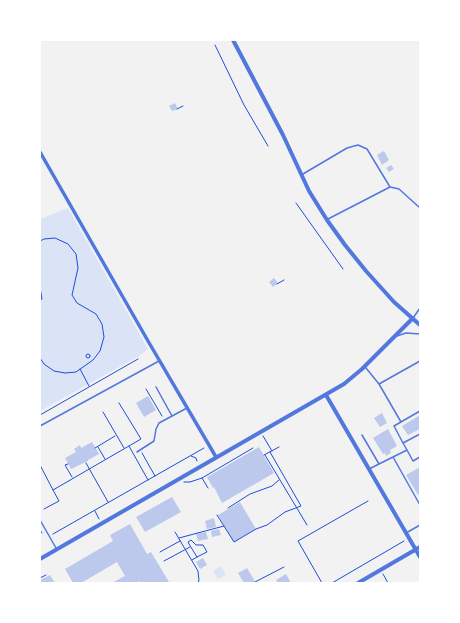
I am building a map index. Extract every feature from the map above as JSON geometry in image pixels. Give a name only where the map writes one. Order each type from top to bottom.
[{"type":"street","points":[[233,40],[283,135],[301,175],[327,220],[366,271],[394,302],[420,325]]},
{"type":"street","points":[[40,152],[216,457]]},
{"type":"street","points":[[40,559],[344,384],[413,318]]},
{"type":"street","points":[[326,394],[406,533],[418,548],[420,557]]},
{"type":"street","points":[[358,583],[418,548]]},
{"type":"lane","points":[[301,175],[347,148],[358,145],[367,149],[390,187]]},
{"type":"lane","points":[[327,220],[390,187],[399,189],[420,208]]},
{"type":"lane","points":[[413,318],[420,308]]},
{"type":"lane","points":[[394,337],[406,333],[420,334]]},
{"type":"lane","points":[[40,426],[160,360]]},
{"type":"lane","points":[[379,384],[420,361]]},
{"type":"lane","points":[[364,366],[379,384],[401,422]]},
{"type":"lane","points":[[156,387],[172,416]]},
{"type":"lane","points":[[137,452],[154,441],[158,426],[164,420],[188,408]]},
{"type":"lane","points":[[420,411],[394,426],[413,461],[420,457]]},
{"type":"lane","points":[[403,443],[420,434]]},
{"type":"lane","points":[[362,435],[379,464]]},
{"type":"lane","points":[[369,469],[407,450]]},
{"type":"lane","points":[[393,457],[420,504]]},
{"type":"lane","points":[[40,520],[56,549]]},
{"type":"lane","points":[[406,533],[420,525]]},
{"type":"path","points":[[215,45],[244,105],[268,146]]},
{"type":"path","points":[[177,109],[183,106]]},
{"type":"path","points":[[296,203],[343,269]]},
{"type":"path","points":[[40,241],[55,238],[68,244],[76,254],[78,268],[72,295],[77,304],[96,314],[102,324],[104,337],[100,351],[93,360],[76,372],[65,373],[54,370],[44,364],[40,358]]},
{"type":"path","points":[[277,284],[284,280]]},
{"type":"path","points":[[40,287],[42,299],[40,300]]},
{"type":"path","points":[[90,357],[93,360]]},
{"type":"path","points":[[40,411],[41,414],[138,359]]},
{"type":"path","points":[[80,369],[90,386]]},
{"type":"path","points":[[146,389],[164,420]]},
{"type":"path","points":[[53,490],[141,439],[119,403]]},
{"type":"path","points":[[103,412],[124,449]]},
{"type":"path","points":[[217,515],[234,542],[256,529],[267,525],[285,512],[301,506],[279,468],[261,431]]},
{"type":"path","points":[[95,448],[116,435]]},
{"type":"path","points":[[136,442],[155,476]]},
{"type":"path","points":[[98,446],[105,460]]},
{"type":"path","points":[[129,446],[148,480]]},
{"type":"path","points":[[279,447],[265,455],[307,524]]},
{"type":"path","points":[[49,537],[204,448]]},
{"type":"path","points":[[182,482],[190,482],[202,478],[253,448]]},
{"type":"path","points":[[190,456],[196,458],[200,466]]},
{"type":"path","points":[[86,463],[108,503]]},
{"type":"path","points":[[68,464],[65,465],[73,478]]},
{"type":"path","points":[[40,465],[59,501],[44,509]]},
{"type":"path","points":[[274,470],[279,468]]},
{"type":"path","points":[[202,478],[208,488]]},
{"type":"path","points":[[228,508],[250,494],[272,486],[280,479]]},
{"type":"path","points":[[322,583],[298,541],[368,500]]},
{"type":"path","points":[[94,511],[101,523]]},
{"type":"path","points":[[178,538],[224,526]]},
{"type":"path","points":[[175,532],[198,571],[199,582],[196,583]]},
{"type":"path","points":[[332,583],[409,538]]},
{"type":"path","points":[[160,552],[180,540]]},
{"type":"path","points":[[196,545],[191,540],[188,542],[197,558]]},
{"type":"path","points":[[164,561],[191,547],[203,545],[207,552],[192,560]]},
{"type":"path","points":[[255,582],[284,567]]},
{"type":"path","points":[[380,570],[388,583]]},
{"type":"path","points":[[40,578],[46,575]]},
{"type":"shaded area","points":[[68,208],[148,349],[139,356],[40,411],[40,219]]},
{"type":"shaded area","points":[[221,566],[226,575],[218,579],[213,571]]},
{"type":"building","points":[[175,103],[178,109],[172,111],[169,106]]},
{"type":"building","points":[[384,151],[389,160],[382,165],[377,155]]},
{"type":"building","points":[[391,165],[394,169],[389,172],[386,168]]},
{"type":"building","points":[[274,278],[278,283],[273,287],[269,282]]},
{"type":"building","points":[[148,396],[156,410],[144,417],[136,403]]},
{"type":"building","points":[[382,413],[387,423],[380,427],[374,418]]},
{"type":"building","points":[[420,415],[420,429],[408,435],[402,426]]},
{"type":"building","points":[[388,429],[397,446],[390,450],[391,453],[386,456],[385,453],[383,454],[373,438]]},
{"type":"building","points":[[92,442],[99,454],[71,469],[65,458],[76,452],[74,449],[80,445],[81,448]]},
{"type":"building","points":[[259,447],[274,473],[222,503],[207,477]]},
{"type":"building","points":[[420,467],[420,493],[418,495],[406,475]]},
{"type":"building","points":[[172,497],[181,512],[145,532],[136,517]]},
{"type":"building","points":[[240,502],[256,529],[234,542],[218,515]]},
{"type":"building","points":[[214,518],[216,527],[207,529],[205,521]]},
{"type":"building","points":[[130,524],[147,554],[151,552],[169,582],[141,583],[139,581],[136,583],[112,583],[125,576],[117,562],[81,583],[73,583],[65,569],[113,541],[110,535]]},
{"type":"building","points":[[219,529],[221,535],[212,537],[211,531]]},
{"type":"building","points":[[206,532],[208,539],[198,541],[196,534]]},
{"type":"building","points":[[203,558],[207,565],[200,569],[196,562]]},
{"type":"building","points":[[247,568],[256,583],[244,583],[238,573]]},
{"type":"building","points":[[286,574],[291,583],[278,583],[276,580]]},
{"type":"building","points":[[50,575],[55,583],[40,583],[40,580]]}]
